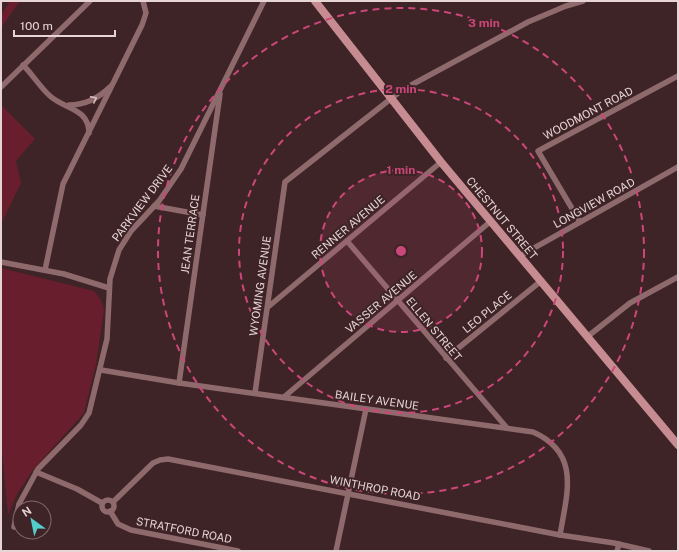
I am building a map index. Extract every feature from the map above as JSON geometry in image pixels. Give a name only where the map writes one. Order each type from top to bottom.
[{"type":"main road","name":"CHESTNUT STREET","points":[[315,1],[441,162],[678,445]]},
{"type":"street","points":[[1,87],[90,1]]},
{"type":"street","points":[[45,270],[62,190],[144,20],[146,13],[143,1]]},
{"type":"street","name":"PARKVIEW DRIVE","points":[[21,500],[36,472],[87,418],[101,370],[109,324],[109,288],[112,267],[121,245],[135,226],[169,188],[181,169],[264,1]]},
{"type":"street","points":[[391,99],[402,90],[528,22],[566,6],[583,1]]},
{"type":"street","points":[[23,65],[53,98],[69,105],[79,112],[85,119],[89,133]]},
{"type":"street","name":"WOODMONT ROAD","points":[[580,222],[538,151],[678,76]]},
{"type":"street","points":[[69,105],[82,104],[92,100],[114,82]]},
{"type":"street","name":"JEAN TERRACE","points":[[179,383],[221,87]]},
{"type":"street","name":"WYOMING AVENUE","points":[[255,393],[285,182],[391,99]]},
{"type":"street","name":"RENNER AVENUE","points":[[268,307],[441,162]]},
{"type":"street","name":"LONGVIEW ROAD","points":[[520,256],[678,167]]},
{"type":"street","points":[[154,206],[203,215]]},
{"type":"street","name":"VASSER AVENUE","points":[[284,397],[491,222]]},
{"type":"street","name":"ELLEN STREET","points":[[346,241],[507,428]]},
{"type":"street","points":[[1,262],[64,274],[109,288]]},
{"type":"street","points":[[587,337],[630,304],[678,277]]},
{"type":"street","name":"LEO PLACE","points":[[446,358],[541,281]]},
{"type":"street","name":"BAILEY AVENUE","points":[[101,370],[179,383],[528,431],[543,436],[555,446],[564,459],[568,479],[560,535]]},
{"type":"street","points":[[336,551],[366,409]]},
{"type":"street","name":"WINTHROP ROAD","points":[[113,502],[153,463],[164,459],[348,493],[560,535],[619,544],[648,551]]},
{"type":"street","points":[[36,472],[77,489],[102,503]]},
{"type":"street","points":[[107,499],[113,502],[114,507],[110,512],[103,509],[102,503],[107,499]]},
{"type":"street","name":"STRATFORD ROAD","points":[[110,512],[118,524],[131,530],[238,551]]},
{"type":"street","points":[[617,551],[619,544]]},
{"type":"shaded area","points":[[10,1],[20,1],[3,25],[1,33],[1,15]]},
{"type":"shaded area","points":[[1,105],[35,139],[16,161],[21,183],[1,224]]},
{"type":"shaded area","points":[[1,268],[94,291],[101,300],[104,310],[96,364],[84,413],[32,471],[14,500],[12,500],[12,506],[8,515],[1,439]]}]
